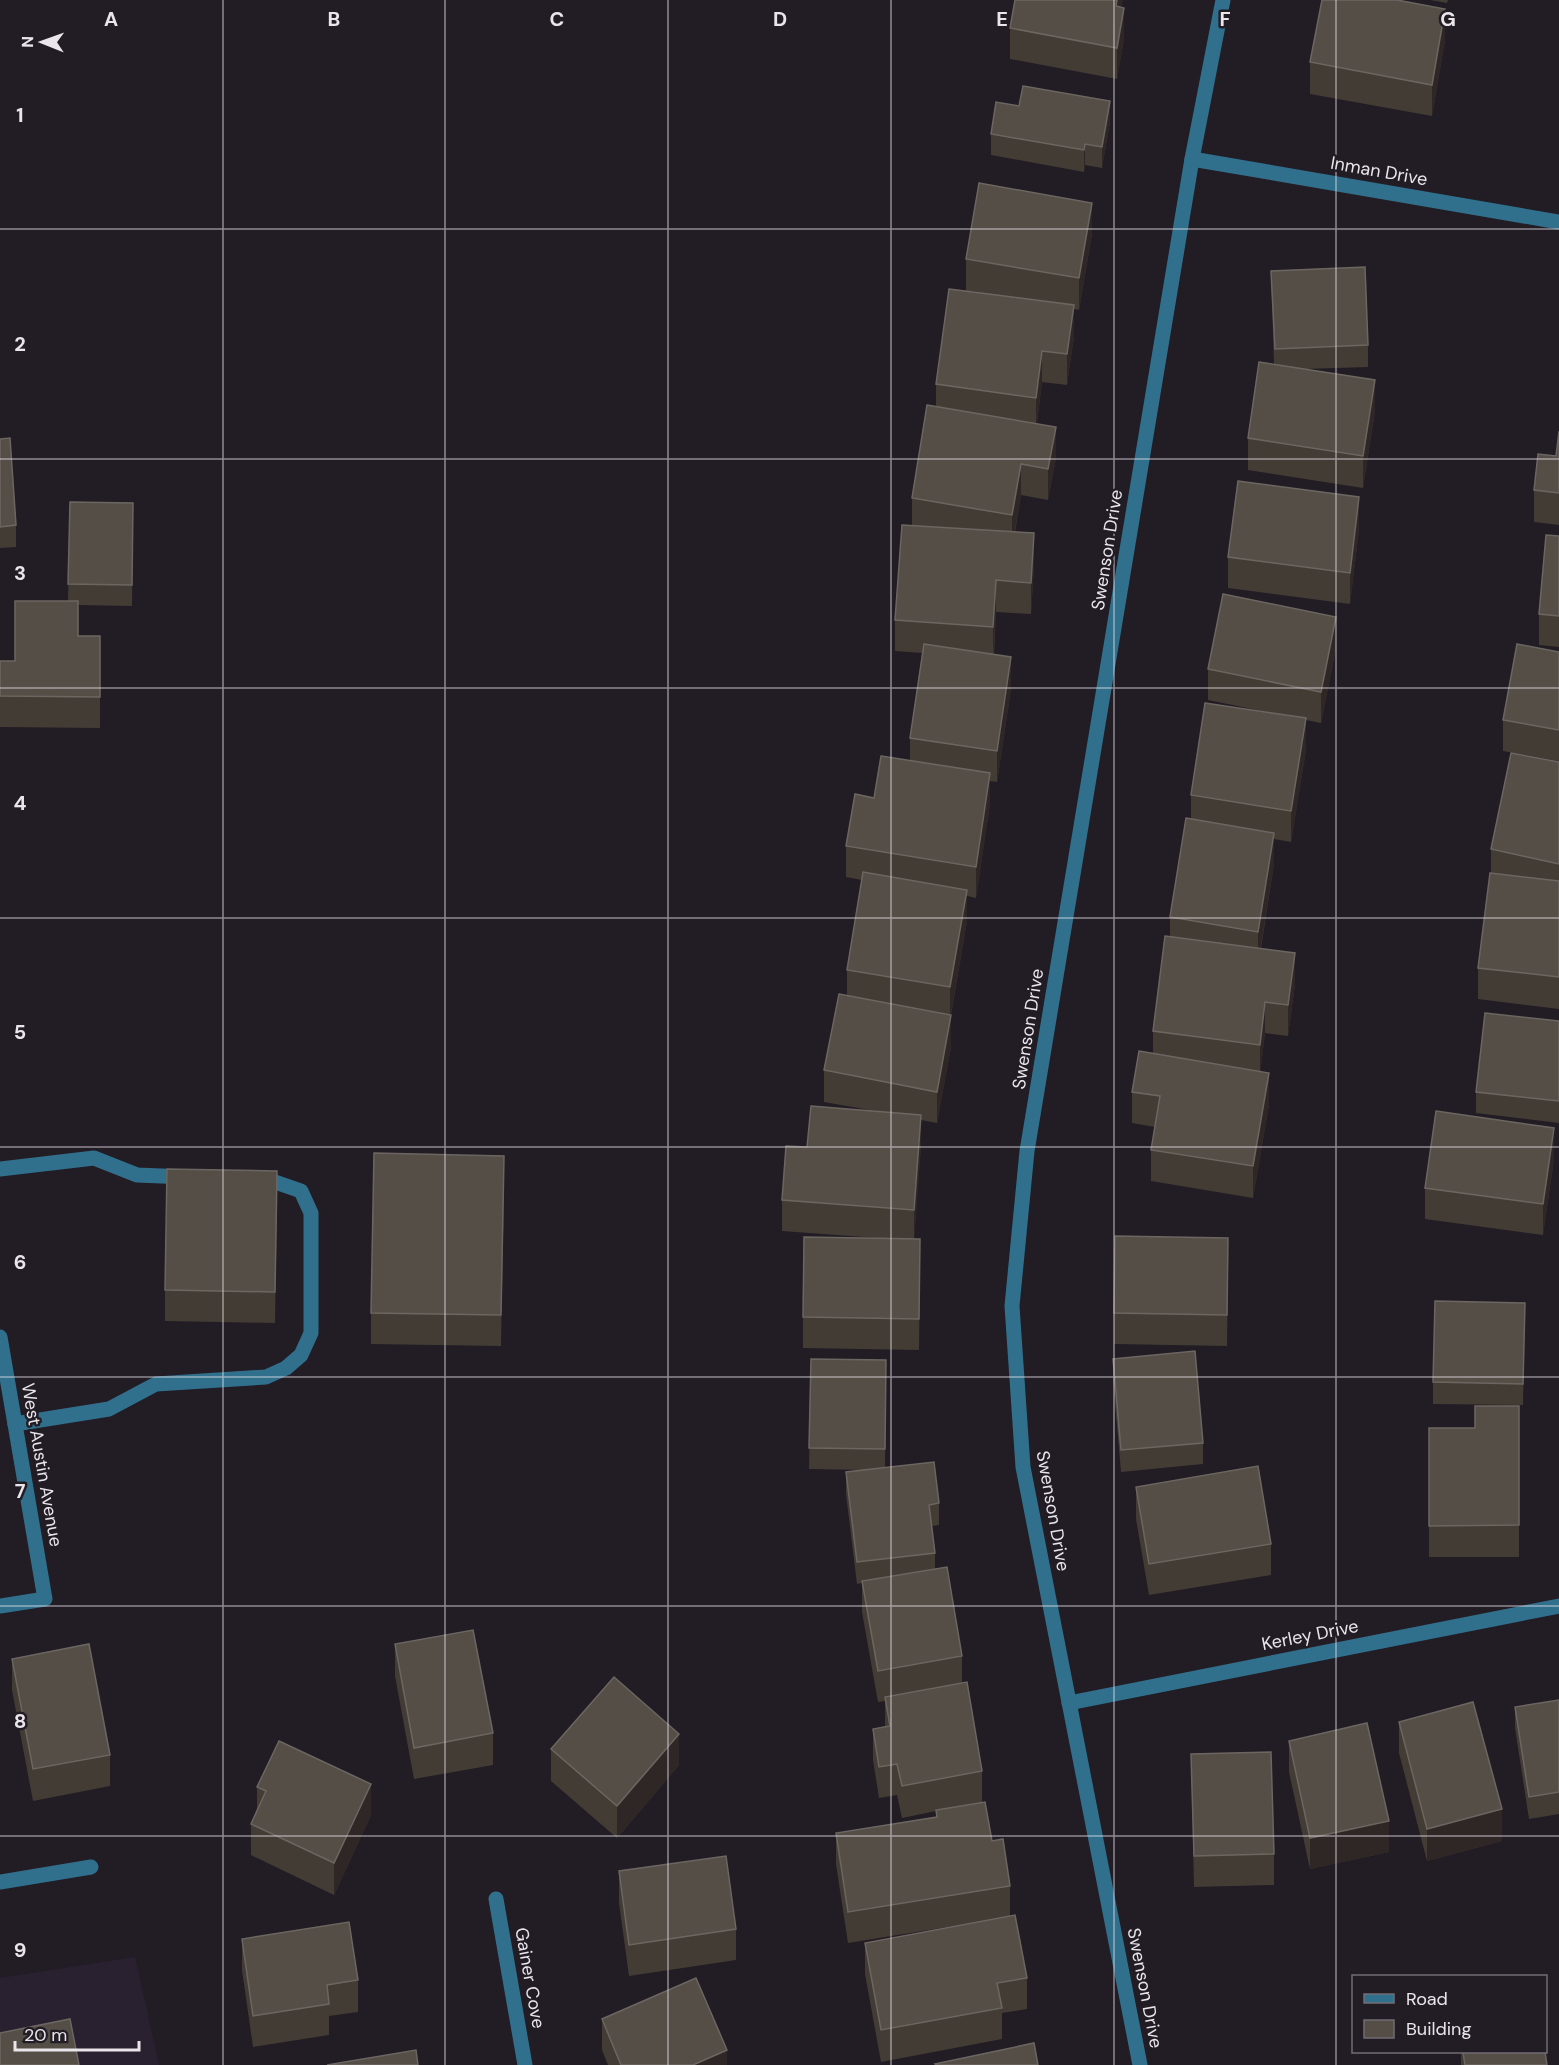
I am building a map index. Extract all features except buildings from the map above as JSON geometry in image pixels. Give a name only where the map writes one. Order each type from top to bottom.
[{"type":"street","name":"Swenson Drive","points":[[1140,2065],[1023,1467],[1012,1306],[1028,1152],[1192,159],[1222,0]]},
{"type":"street","name":"Inman Drive","points":[[1192,159],[1559,222]]},
{"type":"street","points":[[0,1169],[94,1158],[137,1175],[206,1178]]},
{"type":"street","points":[[15,1424],[109,1409],[156,1384],[266,1377],[286,1368],[301,1355],[311,1333],[310,1213],[301,1191],[275,1182],[240,1180]]},
{"type":"street","name":"West Austin Avenue","points":[[0,1337],[45,1599],[0,1606]]},
{"type":"street","name":"Kerley Drive","points":[[1069,1703],[1559,1606]]},
{"type":"street","points":[[0,1882],[91,1867]]},
{"type":"street","name":"Gainer Cove","points":[[496,1899],[525,2065]]},
{"type":"shaded area","points":[[135,1957],[159,2065],[0,2065],[0,1978]]}]
